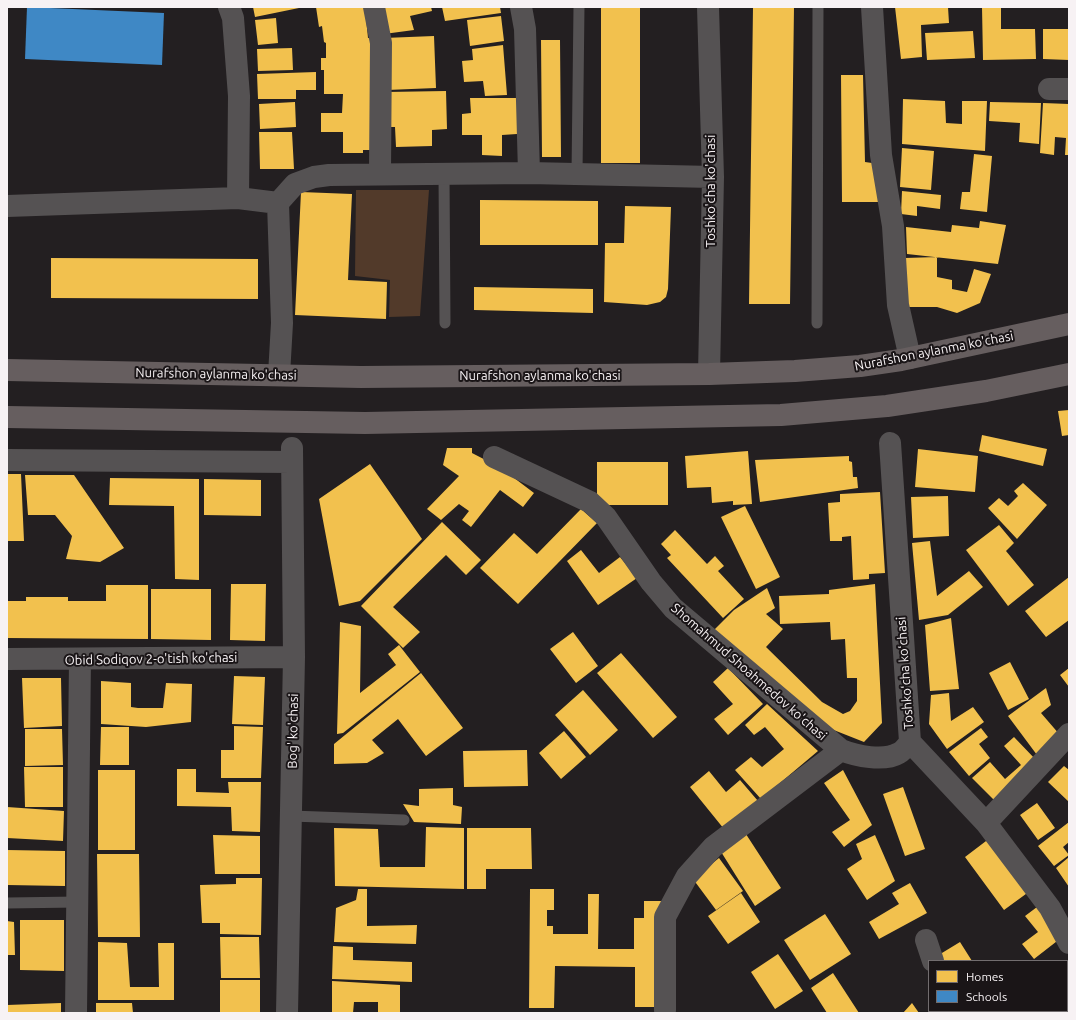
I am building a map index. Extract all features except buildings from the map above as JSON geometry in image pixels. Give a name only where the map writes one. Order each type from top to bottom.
[{"type":"main road","name":"Nurafshon aylanma ko'chasi","points":[[7,370],[361,377],[709,374],[860,366],[910,358],[1069,324]]},
{"type":"main road","points":[[7,417],[365,423],[781,415],[887,406],[986,390],[1069,374]]},
{"type":"street","points":[[229,7],[233,18],[239,96],[238,198]]},
{"type":"street","points":[[374,7],[381,43],[380,173]]},
{"type":"street","points":[[521,7],[525,29],[529,173]]},
{"type":"street","name":"Toshko'cha ko'chasi","points":[[708,7],[713,177],[709,374]]},
{"type":"street","points":[[872,7],[881,155],[893,226],[898,305],[910,358]]},
{"type":"street","points":[[279,375],[282,323],[278,203],[295,184],[314,177],[380,173],[578,173],[713,177]]},
{"type":"street","points":[[7,206],[238,198],[278,203]]},
{"type":"street","name":"Toshkoʻcha koʻchasi","points":[[890,443],[910,742],[986,823],[1050,908],[1069,943]]},
{"type":"street","name":"Bog' ko'chasi","points":[[7,460],[292,455],[294,657],[287,1013]]},
{"type":"street","name":"Shomahmud Shoahmedov ko'chasi","points":[[494,458],[590,502],[606,517],[651,582],[673,608],[841,750],[858,756],[878,757],[899,754],[910,742]]},
{"type":"street","name":"Obid Sodiqov 2-o'tish ko'chasi","points":[[7,659],[294,657]]},
{"type":"street","points":[[76,1013],[80,659]]},
{"type":"street","points":[[986,823],[1069,734]]},
{"type":"street","points":[[665,1010],[665,917],[687,876],[713,847],[841,750]]},
{"type":"street","points":[[926,940],[933,960]]},
{"type":"lane","points":[[578,173],[580,7]]},
{"type":"lane","points":[[817,324],[818,7]]},
{"type":"lane","points":[[444,174],[444,323]]},
{"type":"lane","points":[[291,816],[404,820]]},
{"type":"lane","points":[[7,903],[78,902]]},
{"type":"shaded area","points":[[356,190],[429,190],[420,316],[389,317],[390,280],[355,276]]}]
